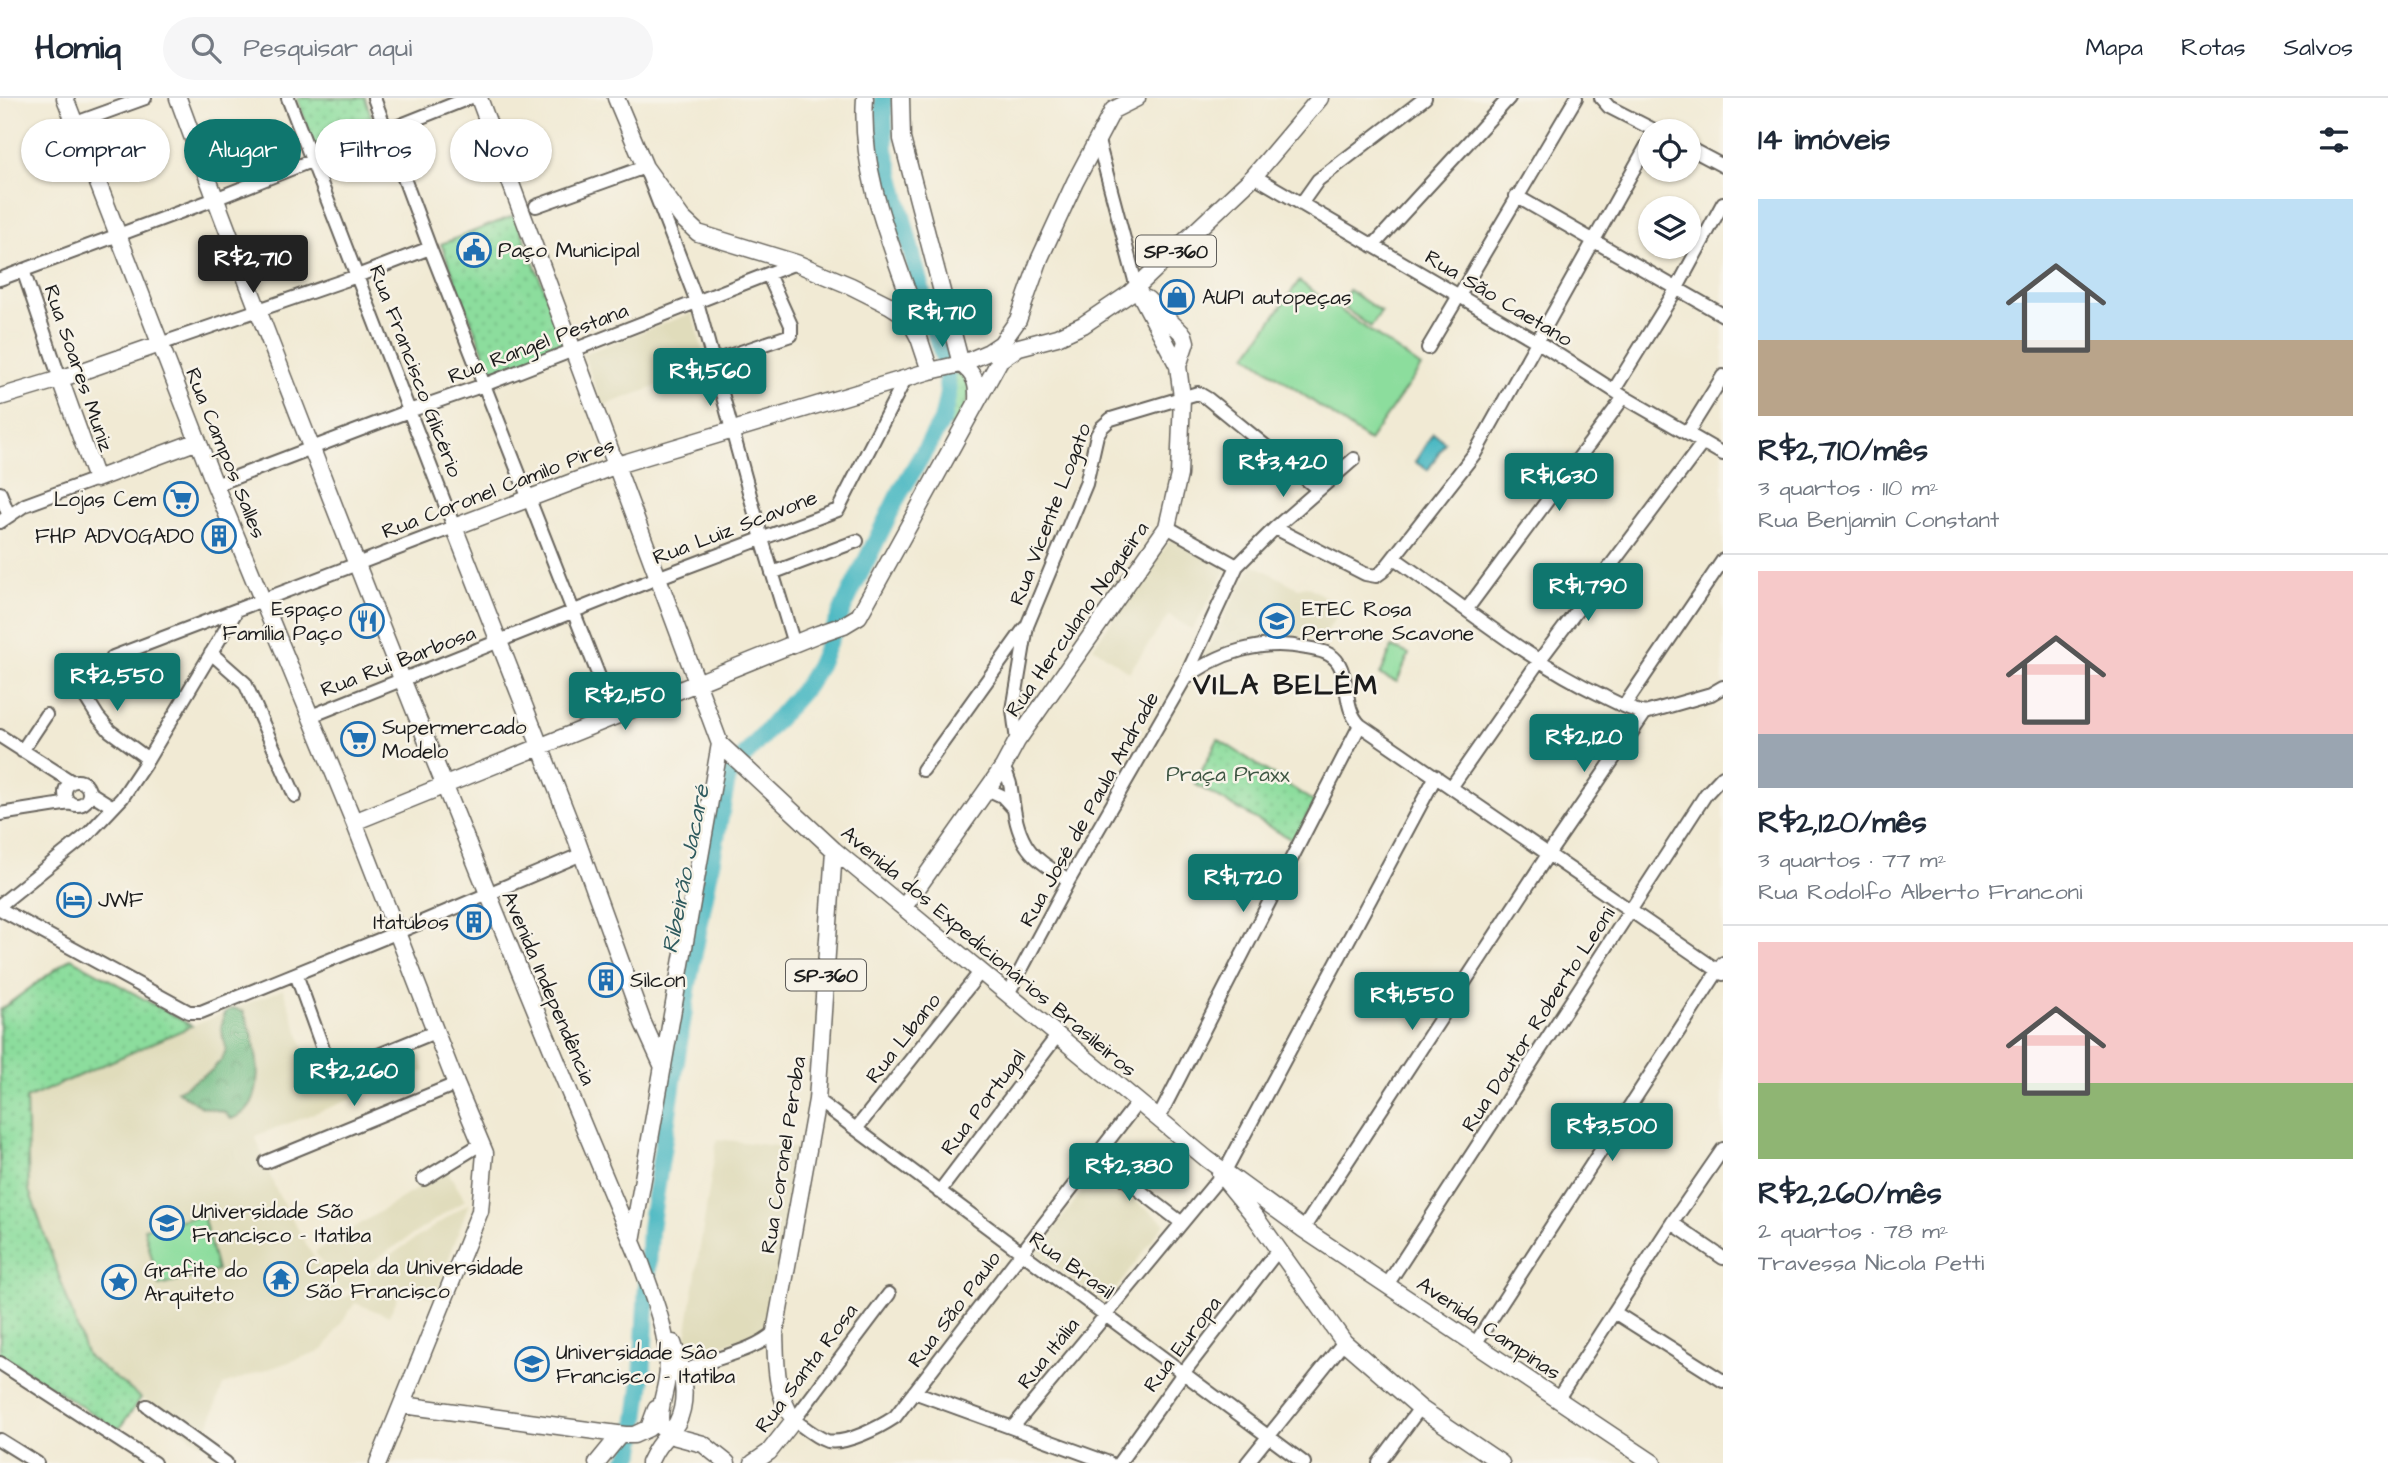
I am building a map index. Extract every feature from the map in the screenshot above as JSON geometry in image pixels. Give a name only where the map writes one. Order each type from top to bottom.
[{"type":"main road","name":"Rua Campos Salles","points":[[65,98],[74,119]]},
{"type":"main road","name":"Avenida Independência","points":[[178,98],[444,786],[675,1349],[670,1379],[652,1423],[643,1432],[623,1435]]},
{"type":"main road","points":[[479,98],[720,744],[632,1242]]},
{"type":"main road","points":[[616,98],[645,167],[682,219],[698,233],[796,263],[851,286],[908,317],[932,371]]},
{"type":"main road","points":[[865,98],[865,138],[869,170],[910,299],[908,317]]},
{"type":"main road","points":[[901,98],[902,139],[958,365],[971,372],[978,386],[977,401]]},
{"type":"main road","points":[[905,379],[958,365],[1001,344],[1018,320],[1046,246],[1075,182],[1117,104],[1137,98]]},
{"type":"main road","name":"SP-360","points":[[696,683],[844,625],[859,615],[1000,360],[1019,347],[1058,337],[1083,325],[1137,288],[1254,176],[1321,98]]},
{"type":"main road","name":"Rua Campos Salles","points":[[98,182],[215,485],[354,822],[485,1153],[480,1210],[378,1463]]},
{"type":"main road","name":"Rua Herculano Nogueira","points":[[904,907],[1167,527],[1179,475],[1182,397],[1174,347],[1186,342],[1184,335],[1137,288]]},
{"type":"main road","points":[[1018,320],[1018,330],[1030,344]]},
{"type":"main road","points":[[0,397],[160,344]]},
{"type":"main road","name":"Rua Soares Muniz","points":[[60,379],[96,479]]},
{"type":"main road","name":"Rua Coronel Camilo Pires","points":[[454,527],[617,465],[905,379]]},
{"type":"main road","points":[[96,479],[198,441]]},
{"type":"main road","name":"Rua Francisco Glicério","points":[[454,527],[582,855],[643,1023],[663,1067]]},
{"type":"main road","points":[[354,822],[696,683]]},
{"type":"main road","name":"Avenida dos Expedicionários Brasileiros","points":[[720,744],[834,850],[1224,1173]]},
{"type":"main road","name":"Rua Coronel Peroba","points":[[794,1420],[780,1395],[775,1332],[817,1100],[834,850]]},
{"type":"main road","points":[[643,1023],[658,1023],[672,1014]]},
{"type":"main road","points":[[1224,1173],[1343,1342],[1420,1408],[1501,1463]]},
{"type":"main road","name":"Avenida Campinas","points":[[1224,1173],[1653,1463]]},
{"type":"main road","points":[[1251,1212],[1263,1202],[1269,1203]]},
{"type":"main road","name":"Avenida Campinas","points":[[1251,1212],[1302,1228]]},
{"type":"main road","name":"Avenida Independência","points":[[649,1463],[676,1436],[684,1387],[670,1379],[662,1367],[658,1312]]},
{"type":"main road","points":[[403,1405],[623,1435]]},
{"type":"main road","name":"Rua Santa Rosa","points":[[753,1463],[769,1452],[794,1420]]},
{"type":"main road","points":[[597,1463],[623,1435]]},
{"type":"main road","points":[[676,1436],[703,1444],[727,1463]]},
{"type":"street","points":[[87,119],[145,98]]},
{"type":"street","name":"Rua Francisco Glicério","points":[[288,98],[454,527]]},
{"type":"street","points":[[374,98],[382,119]]},
{"type":"street","points":[[416,119],[469,98]]},
{"type":"street","points":[[1301,204],[1318,180],[1425,98]]},
{"type":"street","points":[[1373,246],[1509,98]]},
{"type":"street","points":[[1428,348],[1576,98]]},
{"type":"street","points":[[1601,98],[1609,107],[1638,122]]},
{"type":"street","points":[[1098,141],[1137,288]]},
{"type":"street","points":[[1701,154],[1723,166]]},
{"type":"street","points":[[0,279],[315,159]]},
{"type":"street","points":[[1275,528],[1365,574],[1376,576],[1383,571],[1475,453],[1638,161]]},
{"type":"street","points":[[536,206],[645,167],[697,302],[762,539],[794,643]]},
{"type":"street","name":"Rua São Caetano","points":[[1254,176],[1723,454]]},
{"type":"street","points":[[405,182],[615,716]]},
{"type":"street","points":[[1516,196],[1723,315]]},
{"type":"street","points":[[1467,609],[1619,393],[1723,204]]},
{"type":"street","points":[[160,344],[259,311],[429,248]]},
{"type":"street","name":"Rua Rangel Pestana","points":[[215,485],[573,351],[796,263]]},
{"type":"street","name":"Rua Soares Muniz","points":[[23,270],[60,379]]},
{"type":"street","points":[[714,361],[791,335],[790,326],[768,274]]},
{"type":"street","points":[[1688,432],[1723,376]]},
{"type":"street","name":"Rua Luiz Scavone","points":[[499,642],[657,578],[838,510],[905,379]]},
{"type":"street","points":[[1182,397],[1198,393],[1208,399],[1318,489]]},
{"type":"street","name":"Rua Vicente Logato","points":[[1017,741],[1013,710],[1027,626],[1086,484],[1097,435],[1111,419],[1182,397]]},
{"type":"street","points":[[1452,786],[1539,661],[1702,443]]},
{"type":"street","points":[[1167,527],[1237,566],[1275,528],[1354,459]]},
{"type":"street","points":[[0,493],[4,519],[25,505],[96,479]]},
{"type":"street","name":"Rua Coronel Camilo Pires","points":[[113,657],[454,527]]},
{"type":"street","points":[[772,573],[857,541]]},
{"type":"street","points":[[1394,558],[1539,661],[1624,706],[1646,713],[1711,695],[1723,687]]},
{"type":"street","points":[[1624,706],[1723,560]]},
{"type":"street","name":"Rua José de Paula Andrade","points":[[1008,994],[1069,880],[1184,680],[1237,566]]},
{"type":"street","points":[[237,610],[148,760],[113,807],[88,834],[0,907],[189,1012],[201,1012],[582,855]]},
{"type":"street","points":[[923,770],[1027,626]]},
{"type":"street","name":"Rua Rui Barbosa","points":[[311,716],[499,642]]},
{"type":"street","points":[[1184,680],[1199,667],[1222,657],[1268,644],[1285,643],[1330,654],[1341,669],[1351,712],[1360,725],[1721,969],[1475,1344]]},
{"type":"street","points":[[211,653],[245,682],[295,796]]},
{"type":"street","points":[[74,677],[110,731],[148,760]]},
{"type":"street","points":[[1302,1228],[1549,853],[1646,713]]},
{"type":"street","points":[[22,751],[46,715]]},
{"type":"street","points":[[1158,1119],[1360,725]]},
{"type":"street","points":[[0,736],[72,782],[83,783],[87,797],[104,817]]},
{"type":"street","points":[[1003,767],[1011,783],[1014,809],[1024,845],[1043,865],[1069,880]]},
{"type":"street","name":"Rua Itália","points":[[1013,1427],[1224,1173],[1436,776]]},
{"type":"street","name":"Rua Doutor Roberto Leoni","points":[[1387,1285],[1706,794],[1723,776]]},
{"type":"street","points":[[70,803],[66,792],[72,782]]},
{"type":"street","points":[[987,789],[1002,796],[1014,809]]},
{"type":"street","points":[[87,797],[113,807]]},
{"type":"street","points":[[0,814],[70,803],[77,805],[87,797]]},
{"type":"street","name":"Rua Líbano","points":[[856,1129],[981,971]]},
{"type":"street","points":[[296,974],[332,1074],[435,1032]]},
{"type":"street","name":"Rua Portugal","points":[[939,1192],[1057,1036]]},
{"type":"street","points":[[266,1162],[456,1084]]},
{"type":"street","name":"Rua Brasil","points":[[817,1100],[1304,1463]]},
{"type":"street","name":"Rua São Paulo","points":[[794,1420],[830,1442],[865,1433],[895,1417],[1138,1102]]},
{"type":"street","points":[[424,1179],[481,1144]]},
{"type":"street","points":[[1557,1400],[1723,1149]]},
{"type":"street","points":[[1096,1157],[1182,1223]]},
{"type":"street","points":[[1672,1223],[1723,1258]]},
{"type":"street","name":"Rua Europa","points":[[1119,1463],[1184,1372],[1278,1250]]},
{"type":"street","name":"Rua Santa Rosa","points":[[794,1420],[889,1294]]},
{"type":"street","points":[[1614,1312],[1723,1381]]},
{"type":"street","points":[[670,1379],[705,1361],[756,1345],[775,1332]]},
{"type":"street","points":[[1247,1463],[1343,1342]]},
{"type":"street","points":[[756,1345],[776,1365]]},
{"type":"street","points":[[0,1363],[154,1463]]},
{"type":"street","points":[[914,1392],[1109,1463]]},
{"type":"street","points":[[147,1406],[226,1463]]},
{"type":"street","points":[[1379,1463],[1420,1408]]},
{"type":"street","points":[[0,1440],[37,1463]]},
{"type":"shaded area","points":[[692,313],[708,368],[602,406],[583,354]]},
{"type":"shaded area","points":[[1172,538],[1227,569],[1192,630],[1169,615],[1129,672],[1093,647]]},
{"type":"shaded area","name":"ETEC Rosa Perrone Scavone","points":[[1253,564],[1298,588],[1307,586],[1342,607],[1320,642],[1304,636],[1276,635],[1233,645],[1201,660]]},
{"type":"shaded area","name":"Universidade São Francisco - Itatiba","points":[[283,989],[317,1085],[416,1048],[425,1071],[255,1136],[275,1188],[310,1251],[343,1299],[369,1282],[370,1269],[469,1203],[434,1299],[403,1286],[389,1316],[355,1303],[323,1350],[223,1385],[202,1445],[87,1356],[29,1190],[26,1099]]},
{"type":"shaded area","points":[[717,1139],[801,1149],[767,1331],[697,1352],[685,1343]]},
{"type":"shaded area","points":[[447,1170],[465,1200],[364,1267],[365,1278],[342,1292],[315,1252]]},
{"type":"shaded area","points":[[1097,1172],[1165,1223],[1105,1304],[1036,1253]]},
{"type":"green space","points":[[297,98],[365,98],[372,119],[315,119],[315,149]]},
{"type":"green space","points":[[515,215],[567,347],[493,376],[441,244]]},
{"type":"green space","points":[[1299,281],[1421,367],[1369,441],[1247,355]]},
{"type":"green space","points":[[1349,290],[1381,312],[1371,327],[1340,305]]},
{"type":"green space","points":[[961,373],[966,380],[969,394],[955,427],[948,425],[953,394],[951,377]]},
{"type":"green space","points":[[1392,647],[1409,654],[1397,682],[1380,675]]},
{"type":"green space","name":"Praça Praxx","points":[[1218,739],[1314,802],[1294,841],[1195,784]]},
{"type":"green space","points":[[71,958],[192,1026],[26,1099],[29,1190],[87,1356],[141,1398],[118,1430],[0,1354],[0,1010]]},
{"type":"green space","points":[[233,1008],[243,1011],[248,1023],[258,1071],[257,1087],[252,1101],[244,1112],[231,1119],[224,1112],[200,1106],[177,1091],[211,1071],[222,1059],[226,1050],[221,1029],[224,1013]]},
{"type":"green space","points":[[203,1215],[217,1271],[159,1286],[144,1228]]},
{"type":"water","points":[[1433,433],[1445,442],[1428,470],[1415,462]]},
{"type":"waterway","name":"Ribeirão Jacaré","points":[[625,1463],[633,1451],[642,1380],[650,1229],[688,984],[728,775],[807,685],[818,667],[846,602],[898,496],[942,421],[948,393],[945,361],[922,293],[885,150],[883,98]]},
{"type":"place","name":"Paço Municipal","points":[[474,250]]},
{"type":"place","name":"AUPI autopeças","points":[[1177,297]]},
{"type":"place","name":"Lojas Cem","points":[[181,499]]},
{"type":"place","name":"FHP ADVOGADO","points":[[219,536]]},
{"type":"place","name":"Espaço Família Paço","points":[[367,621]]},
{"type":"place","name":"ETEC Rosa Perrone Scavone","points":[[1277,621]]},
{"type":"place","name":"Supermercado Modelo","points":[[358,739]]},
{"type":"place","name":"JWF","points":[[74,900]]},
{"type":"place","name":"Itatubos","points":[[474,922]]},
{"type":"place","name":"Silcon","points":[[606,980]]},
{"type":"place","name":"Universidade São Francisco - Itatiba","points":[[167,1223]]},
{"type":"place","name":"Capela da Universidade São Francisco","points":[[281,1279]]},
{"type":"place","name":"Grafite do Arquiteto","points":[[119,1282]]},
{"type":"place","name":"Universidade Sâo Francisco - Itatiba","points":[[532,1364]]},
{"type":"district","name":"VILA BELÉM","points":[[1286,684]]}]
